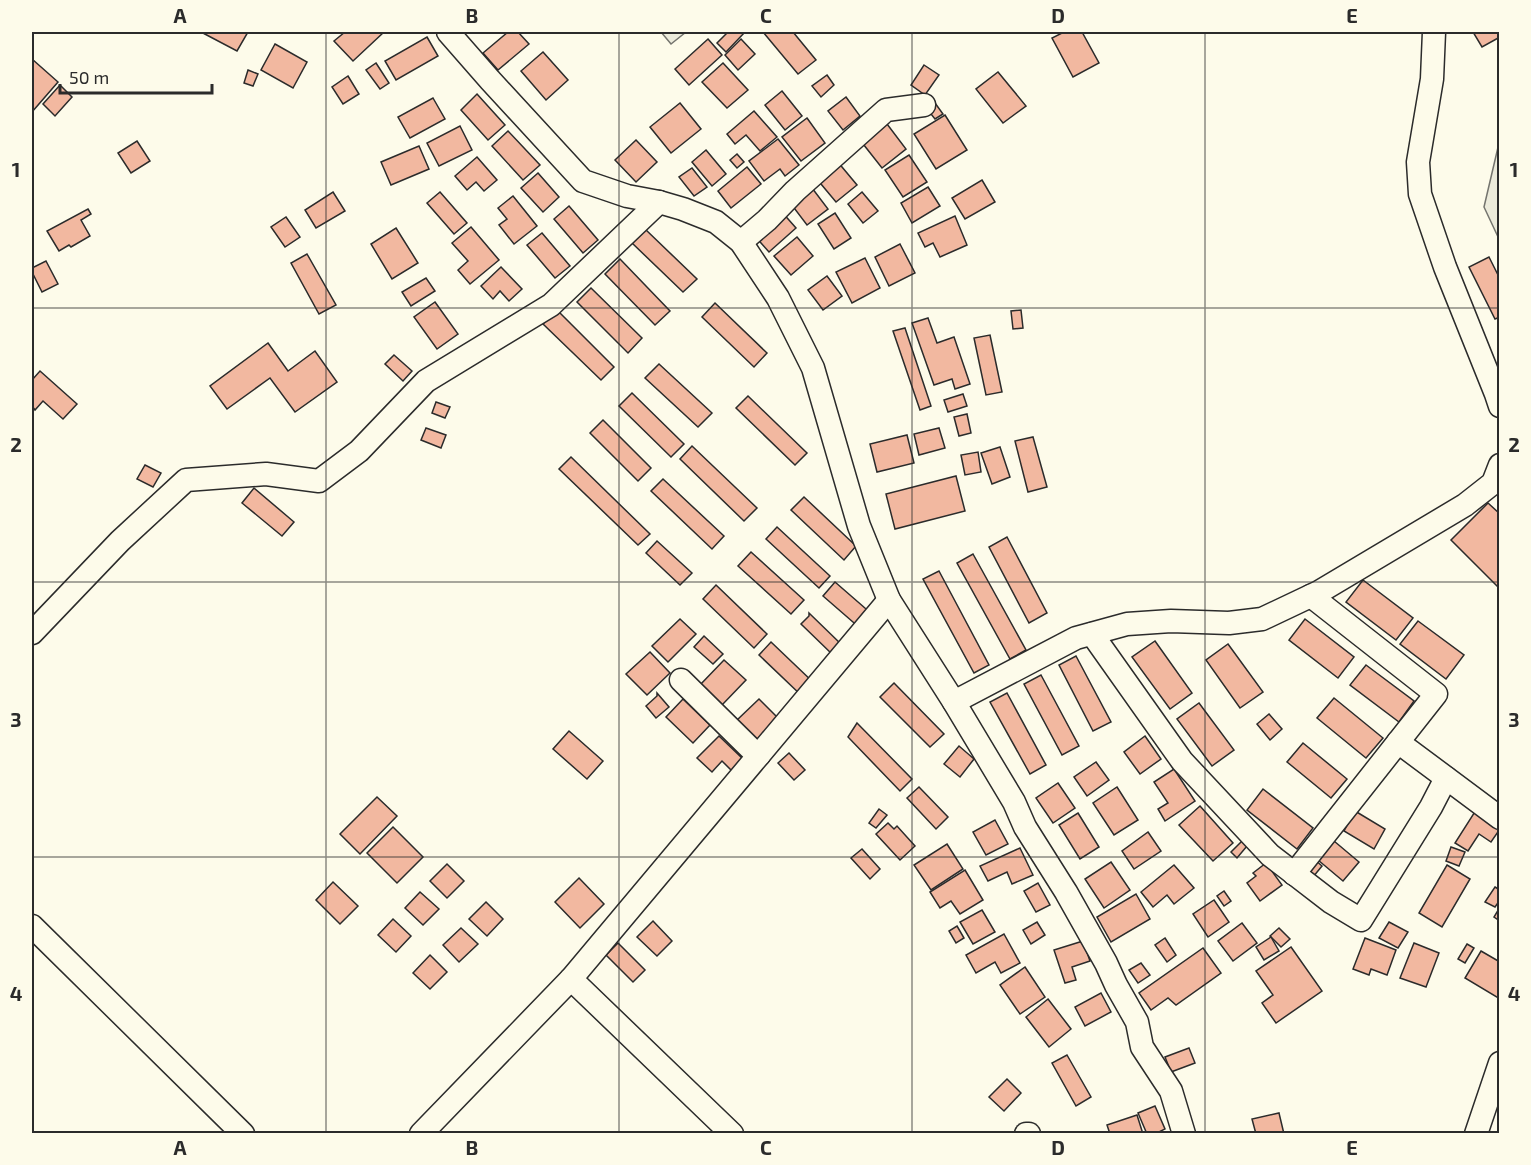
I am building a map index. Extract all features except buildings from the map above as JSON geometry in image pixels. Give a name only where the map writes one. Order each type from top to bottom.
[{"type":"street","points":[[448,32],[582,181],[627,196],[683,209],[716,222],[741,242],[778,298],[813,368],[859,526],[889,600],[1014,802],[1025,827],[1066,892],[1106,963],[1137,1022],[1142,1047],[1171,1091],[1184,1134]]},
{"type":"street","points":[[1434,32],[1432,79],[1418,162],[1420,194],[1445,267],[1500,406]]},
{"type":"street","points":[[741,242],[767,220],[795,190],[886,110],[924,105]]},
{"type":"street","points":[[32,633],[120,541],[186,480],[266,474],[319,481],[359,451],[426,381],[551,305],[659,202]]},
{"type":"street","points":[[954,702],[1076,638],[1092,633],[1126,624],[1172,621],[1229,623],[1262,619],[1311,596],[1465,505],[1493,483],[1500,465]]},
{"type":"street","points":[[1294,874],[1436,694],[1311,596]]},
{"type":"street","points":[[421,1134],[571,980],[889,600]]},
{"type":"street","points":[[1092,633],[1182,761],[1270,855],[1331,902],[1361,920],[1431,807],[1446,778]]},
{"type":"street","points":[[681,680],[759,755]]},
{"type":"street","points":[[1398,742],[1500,819]]},
{"type":"street","points":[[32,926],[243,1134]]},
{"type":"street","points":[[571,980],[732,1134]]},
{"type":"street","points":[[1476,1134],[1500,1063]]},
{"type":"shaded area","points":[[661,32],[686,32],[671,44]]},
{"type":"shaded area","points":[[1499,143],[1499,239],[1484,207]]}]
